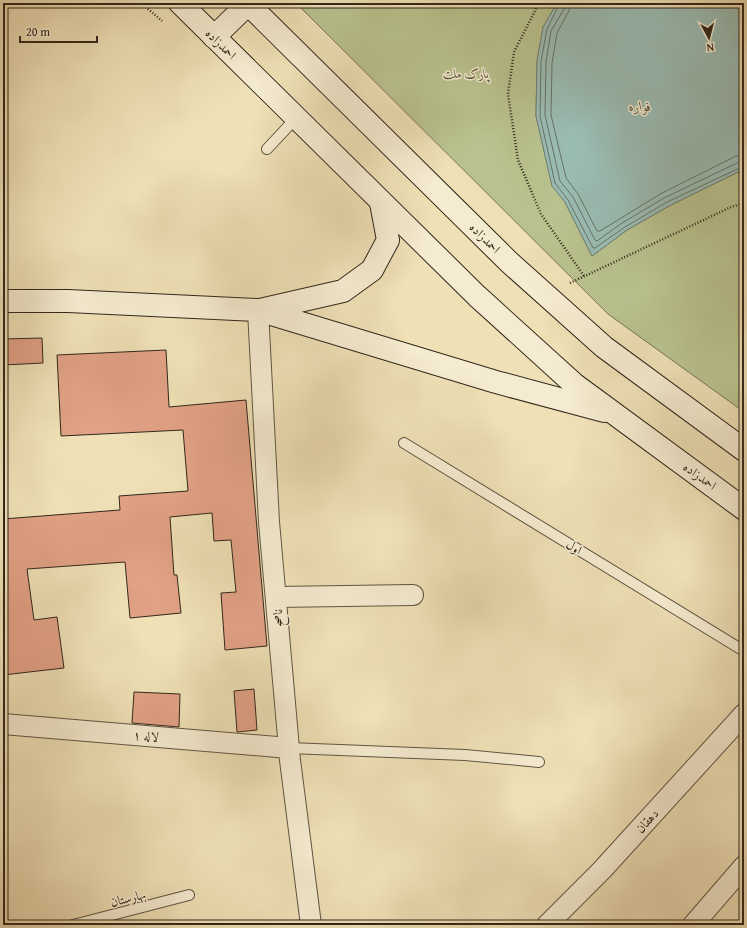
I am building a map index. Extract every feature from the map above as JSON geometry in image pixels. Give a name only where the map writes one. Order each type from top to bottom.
[{"type":"main road","name":"احمدزاده","points":[[180,3],[381,203],[500,317],[574,384],[744,509]]},
{"type":"main road","name":"احمدزاده","points":[[248,3],[509,262],[604,347],[744,450]]},
{"type":"main road","points":[[214,37],[248,3]]},
{"type":"main road","name":"احمدزاده","points":[[258,310],[343,291],[372,270],[388,240],[381,203]]},
{"type":"main road","name":"احمدزاده","points":[[3,301],[68,301],[258,310],[496,382],[617,415]]},
{"type":"street","name":"ناصح","points":[[258,310],[269,522],[289,748],[311,925]]},
{"type":"street","points":[[276,597],[413,595]]},
{"type":"street","name":"دهقان","points":[[547,925],[602,870],[744,714]]},
{"type":"street","name":"لاله ۱","points":[[3,724],[289,748]]},
{"type":"street","points":[[693,925],[744,866]]},
{"type":"lane","points":[[267,149],[296,118]]},
{"type":"lane","name":"اول","points":[[404,444],[744,651]]},
{"type":"lane","points":[[289,748],[464,755],[539,762]]},
{"type":"lane","name":"بهارستان","points":[[73,925],[189,895]]},
{"type":"path","points":[[539,3],[514,52],[508,94],[518,160],[541,214],[584,276]]},
{"type":"path","points":[[547,296],[584,276],[731,207],[744,203]]},
{"type":"green space","name":"پارک ملت","points":[[296,3],[557,3],[543,28],[537,61],[536,116],[552,185],[565,202],[592,256],[627,230],[669,206],[744,169],[744,412],[608,314]]},
{"type":"water","name":"فواره","points":[[557,3],[744,3],[744,169],[669,206],[627,230],[592,256],[565,202],[552,186],[536,116],[537,61],[543,27]]},
{"type":"building","points":[[42,338],[43,363],[3,365],[3,339]]},
{"type":"building","points":[[166,350],[169,407],[246,400],[267,646],[225,650],[221,593],[236,592],[231,540],[214,541],[212,513],[170,517],[174,575],[177,575],[181,613],[130,618],[125,562],[27,569],[34,620],[57,617],[64,668],[3,675],[3,519],[120,510],[119,496],[188,491],[183,430],[61,436],[57,355]]},
{"type":"building","points":[[254,689],[257,730],[237,732],[234,691]]},
{"type":"building","points":[[134,692],[180,694],[179,727],[132,723]]}]
